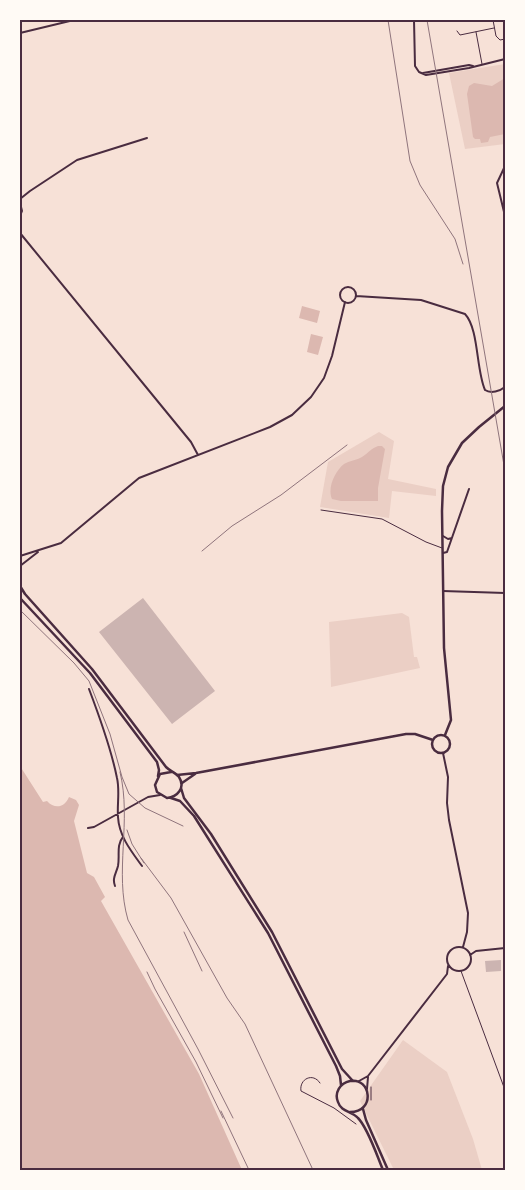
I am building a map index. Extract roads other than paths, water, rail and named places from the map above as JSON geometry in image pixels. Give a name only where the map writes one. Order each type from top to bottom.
[{"type":"main road","points":[[445,735],[451,720],[444,664],[443,492],[451,460],[469,436],[505,406]]},
{"type":"main road","points":[[20,586],[25,594],[92,668],[171,772]]},
{"type":"main road","points":[[20,598],[77,658],[157,762],[159,770],[156,789],[160,795],[180,801],[194,816],[268,933],[336,1066],[342,1086]]},
{"type":"main road","points":[[158,777],[164,772],[177,774],[196,773],[406,734],[414,734],[433,740]]},
{"type":"main road","points":[[439,734],[445,735],[450,739],[451,745],[448,750],[443,753],[435,751],[432,746],[433,740],[439,734]]},
{"type":"main road","points":[[182,784],[196,773]]},
{"type":"main road","points":[[177,774],[182,784],[184,798],[211,834],[272,932],[342,1069],[353,1081],[365,1087],[368,1100],[359,1111],[350,1112]]},
{"type":"main road","points":[[171,798],[178,794],[182,788]]},
{"type":"main road","points":[[353,1081],[342,1086],[337,1093],[337,1102],[342,1109],[350,1112],[361,1122],[383,1170]]},
{"type":"main road","points":[[363,1108],[366,1120],[388,1170]]},
{"type":"street","points":[[20,33],[74,20]]},
{"type":"street","points":[[414,20],[415,66],[423,74],[505,59]]},
{"type":"street","points":[[20,199],[30,190],[77,160],[147,138]]},
{"type":"street","points":[[505,166],[497,183],[505,216]]},
{"type":"street","points":[[20,203],[22,211],[20,216]]},
{"type":"street","points":[[20,233],[191,442],[198,455]]},
{"type":"street","points":[[345,302],[341,298],[340,293],[346,287],[353,289],[356,296]]},
{"type":"street","points":[[345,302],[352,301],[356,296]]},
{"type":"street","points":[[356,296],[421,300],[465,314],[468,317],[472,330],[483,387],[489,392],[505,387]]},
{"type":"street","points":[[20,556],[40,551],[66,540],[140,478],[270,427],[292,415],[302,407],[319,386],[328,369],[345,302]]},
{"type":"street","points":[[443,554],[447,552],[469,489]]},
{"type":"street","points":[[442,536],[448,539],[452,538]]},
{"type":"street","points":[[20,566],[40,551]]},
{"type":"street","points":[[443,591],[505,593]]},
{"type":"street","points":[[89,689],[106,736],[117,777],[120,828],[123,837],[142,866]]},
{"type":"street","points":[[443,753],[448,777],[448,820],[468,913],[467,932],[463,947]]},
{"type":"street","points":[[88,828],[94,827],[148,797],[160,795]]},
{"type":"street","points":[[115,886],[114,879],[118,865],[119,843],[123,837]]},
{"type":"street","points":[[357,1082],[368,1076],[447,974],[446,958],[449,951],[455,947],[463,947],[470,955],[470,963],[465,970],[447,974]]},
{"type":"street","points":[[470,955],[476,951],[505,948]]},
{"type":"street","points":[[448,966],[456,971]]},
{"type":"street","points":[[367,1092],[368,1076]]},
{"type":"lane","points":[[493,20],[497,38],[500,40],[505,39]]},
{"type":"lane","points":[[457,32],[460,35],[494,28]]},
{"type":"lane","points":[[476,32],[482,64]]},
{"type":"lane","points":[[321,510],[382,519],[426,542],[443,548]]},
{"type":"lane","points":[[462,971],[505,1090]]},
{"type":"lane","points":[[320,1084],[317,1079],[313,1077],[308,1078],[303,1080],[300,1085],[301,1091],[334,1108],[356,1124]]},
{"type":"railway","points":[[388,20],[410,161],[420,185],[455,239],[463,264]]},
{"type":"railway","points":[[427,20],[505,471]]},
{"type":"railway","points":[[202,551],[232,526],[281,495],[347,445]]},
{"type":"railway","points":[[20,610],[74,663],[89,681],[110,734],[122,777],[129,794],[145,808],[183,826]]},
{"type":"railway","points":[[120,772],[124,809],[123,884],[128,920],[233,1118]]},
{"type":"railway","points":[[127,830],[132,844],[144,863]]},
{"type":"railway","points":[[141,858],[171,898],[227,998],[245,1024],[313,1170]]},
{"type":"railway","points":[[184,932],[202,971]]},
{"type":"railway","points":[[147,972],[196,1062],[223,1118]]},
{"type":"railway","points":[[221,1111],[249,1170]]}]
